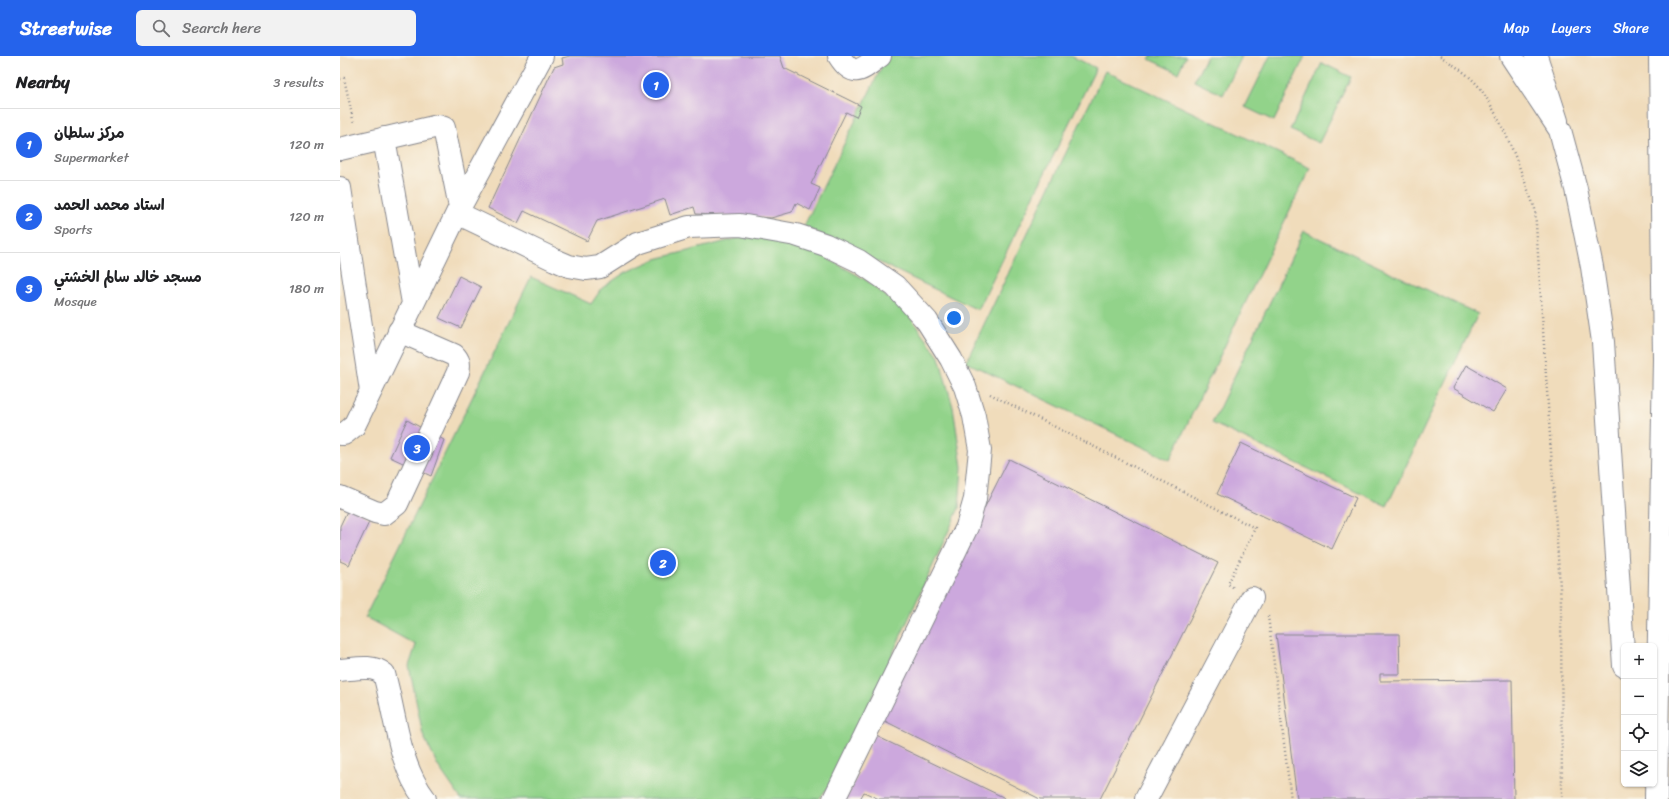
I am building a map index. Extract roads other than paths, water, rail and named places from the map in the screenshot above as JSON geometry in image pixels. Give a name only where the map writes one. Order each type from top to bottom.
[{"type":"main road","points":[[340,434],[344,434],[354,426],[458,210],[542,56]]},
{"type":"main road","points":[[839,56],[847,68],[856,71],[861,70],[880,56]]},
{"type":"main road","points":[[1511,56],[1560,130]]},
{"type":"main road","points":[[1536,56],[1560,130],[1578,196],[1598,304],[1603,342],[1623,643]]},
{"type":"main road","points":[[1656,799],[1664,359],[1660,56]]},
{"type":"main road","points":[[349,146],[438,126],[444,128],[458,210]]},
{"type":"main road","points":[[384,138],[413,303]]},
{"type":"main road","points":[[340,188],[371,391]]},
{"type":"main road","points":[[458,210],[555,260],[569,266],[586,269],[600,268],[638,243],[688,227],[740,224],[796,235],[859,261],[895,286],[927,321],[952,359],[962,381],[974,416],[980,450],[975,498],[967,527],[834,799]]},
{"type":"main road","points":[[340,497],[384,514],[397,504],[458,372],[460,366],[458,359],[454,355],[400,331]]},
{"type":"main road","points":[[1146,799],[1252,598]]},
{"type":"main road","points":[[340,670],[372,668],[379,669],[384,674],[404,759],[418,790],[425,799]]},
{"type":"main road","points":[[1643,787],[1646,799]]},
{"type":"place","name":"مركز سلطان","points":[[656,85]]},
{"type":"place","name":"مسجد خالد سالم الخشتي","points":[[417,448]]},
{"type":"place","name":"استاد محمد الحمد","points":[[663,563]]}]
